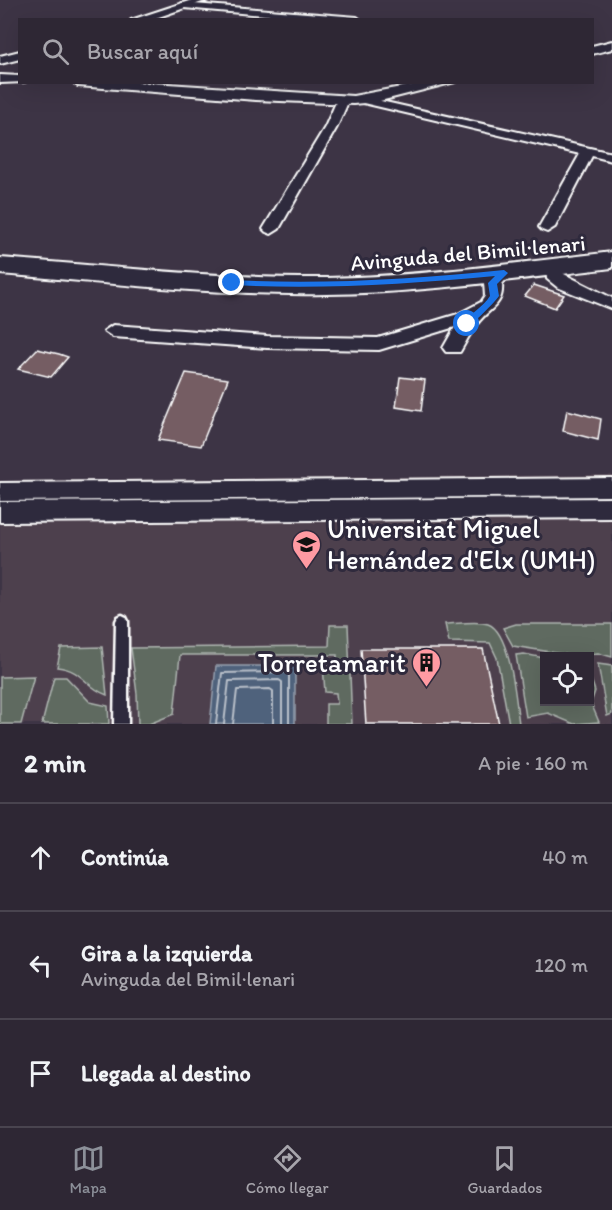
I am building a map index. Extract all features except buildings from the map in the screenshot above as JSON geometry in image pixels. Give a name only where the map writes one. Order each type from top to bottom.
[{"type":"main road","name":"Avinguda del Bimil·lenari","points":[[0,245],[302,265],[421,261],[612,239]]},
{"type":"main road","name":"Avinguda del Bimil·lenari","points":[[0,266],[284,286],[397,284],[612,260]]},
{"type":"street","points":[[142,18],[203,0]]},
{"type":"street","points":[[184,5],[334,18]]},
{"type":"street","points":[[594,50],[612,45]]},
{"type":"street","points":[[0,60],[18,56]]},
{"type":"street","points":[[0,79],[18,80]]},
{"type":"street","points":[[107,84],[343,100],[363,100],[439,84]]},
{"type":"street","points":[[271,229],[331,127],[343,100]]},
{"type":"street","points":[[363,100],[612,157]]},
{"type":"street","points":[[547,227],[588,152]]},
{"type":"street","points":[[554,267],[553,275],[563,283],[612,304]]},
{"type":"street","points":[[113,331],[267,342],[379,344],[446,325],[488,306],[494,296],[493,283],[504,273]]},
{"type":"street","points":[[453,348],[457,337],[477,311]]},
{"type":"street","points":[[0,492],[612,488]]},
{"type":"street","points":[[0,512],[612,508]]},
{"type":"lane","points":[[122,621],[122,724]]},
{"type":"shaded area","name":"Universitat Miguel Hernández d'Elx (UMH)","points":[[612,475],[612,724],[0,724],[0,481]]},
{"type":"green space","points":[[483,623],[496,630],[507,653],[511,669],[519,724],[509,724],[497,658],[490,643],[449,642],[445,624]]},
{"type":"green space","points":[[516,624],[612,624],[612,657],[594,652],[551,652],[513,646],[503,628]]},
{"type":"green space","points":[[330,625],[348,625],[352,724],[326,724],[326,704],[337,704],[336,693],[325,692],[323,666],[337,665],[337,655],[180,655],[174,714],[149,724],[138,724],[131,648],[329,646]]},
{"type":"green space","points":[[102,647],[107,695],[93,688],[79,675],[57,667],[61,648]]},
{"type":"green space","points":[[516,655],[540,657],[540,706],[592,706],[599,722],[574,724],[548,713],[526,717]]},
{"type":"green space","points":[[598,664],[612,666],[612,714],[607,716]]},
{"type":"green space","points":[[34,676],[21,724],[0,724],[0,677]]},
{"type":"green space","points":[[54,677],[66,677],[90,702],[108,706],[109,724],[42,724]]},
{"type":"water","points":[[216,666],[295,666],[295,724],[210,724]]},
{"type":"place","name":"Universitat Miguel Hernández d'Elx (UMH)","points":[[306,570]]},
{"type":"place","name":"Torretamarit","points":[[427,688]]},
{"type":"route","points":[[232,283],[284,286],[377,285],[504,273],[493,283],[494,296],[488,306],[477,311],[467,324]]}]
